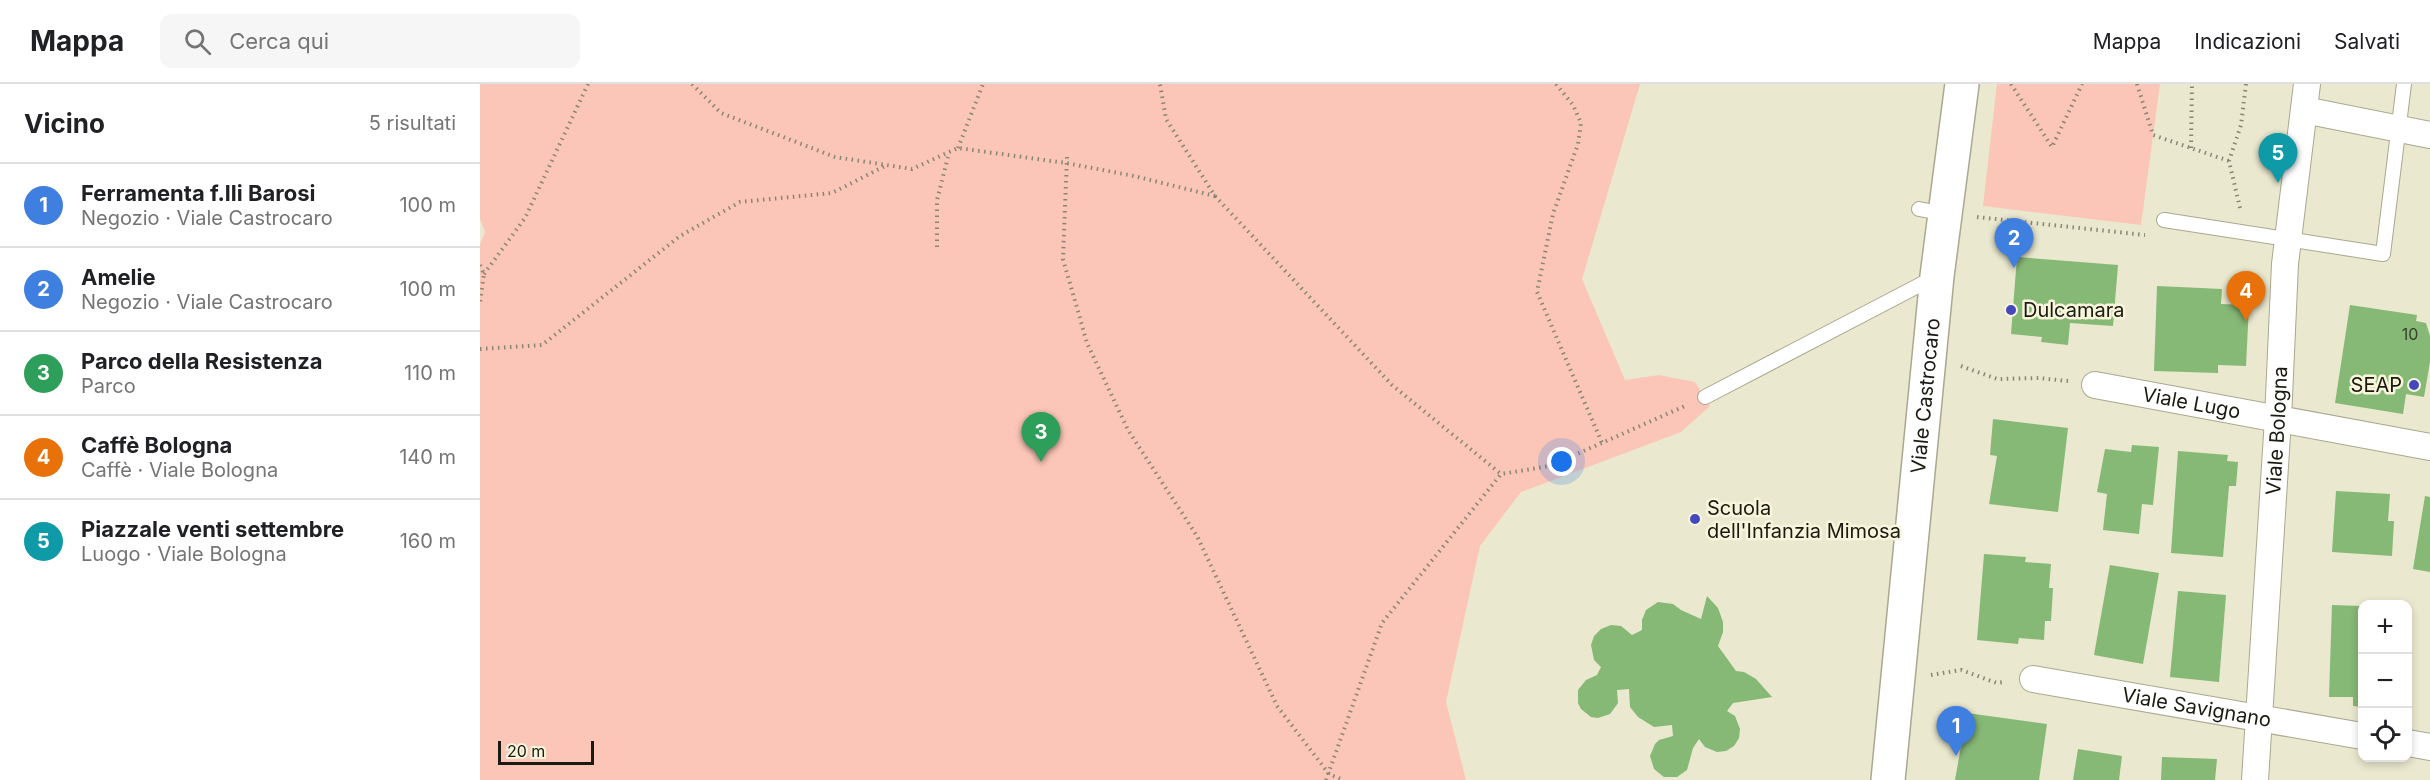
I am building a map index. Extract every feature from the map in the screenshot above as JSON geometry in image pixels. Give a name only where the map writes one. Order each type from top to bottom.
[{"type":"street","name":"Viale Castrocaro","points":[[1888,780],[1937,276],[1932,212],[1962,84]]},
{"type":"street","name":"Viale Bologna","points":[[2255,780],[2278,419],[2284,264],[2307,84]]},
{"type":"street","points":[[2304,110],[2430,135]]},
{"type":"street","name":"Viale Lugo","points":[[2095,385],[2430,447]]},
{"type":"street","name":"Viale Savignano","points":[[2032,679],[2358,735]]},
{"type":"street","points":[[2412,744],[2430,747]]},
{"type":"lane","points":[[2164,220],[2383,254],[2404,84]]},
{"type":"lane","points":[[1705,397],[1937,276]]},
{"type":"path","points":[[480,302],[484,274],[525,218],[588,84]]},
{"type":"path","points":[[692,84],[721,113],[836,157],[912,169],[958,148],[1066,163],[1134,176],[1215,196]]},
{"type":"path","points":[[958,148],[983,84]]},
{"type":"path","points":[[1160,84],[1166,119],[1215,196],[1392,385],[1501,474]]},
{"type":"path","points":[[1556,84],[1573,105],[1581,123],[1578,144],[1553,214],[1537,292],[1602,443]]},
{"type":"path","points":[[2011,84],[2052,147],[2082,84]]},
{"type":"path","points":[[2137,84],[2153,135],[2229,161]]},
{"type":"path","points":[[2191,148],[2192,84]]},
{"type":"path","points":[[2246,84],[2241,125],[2229,161],[2242,216],[2258,235]]},
{"type":"path","points":[[937,247],[937,200],[949,153]]},
{"type":"path","points":[[1067,157],[1063,259],[1087,343],[1128,430],[1197,536],[1277,706],[1329,774],[1343,780]]},
{"type":"path","points":[[480,349],[542,345],[680,236],[741,202],[832,193],[887,165]]},
{"type":"path","points":[[1932,212],[2162,237],[2164,220]]},
{"type":"path","points":[[480,265],[484,274]]},
{"type":"path","points":[[1929,355],[1997,379],[2039,378],[2095,385]]},
{"type":"path","points":[[1326,780],[1382,623],[1501,474],[1550,466],[1705,397]]},
{"type":"path","points":[[1898,680],[1961,670],[1997,683],[2032,679]]},
{"type":"shaded area","points":[[480,84],[1640,84],[1582,279],[1625,380],[1659,375],[1695,382],[1710,406],[1681,432],[1521,492],[1480,546],[1446,702],[1466,780],[480,780],[480,244],[485,232],[480,219]]},
{"type":"shaded area","points":[[1997,84],[2160,84],[2141,225],[1983,206]]},
{"type":"building","points":[[2017,257],[2118,265],[2113,326],[2070,323],[2068,345],[2041,342],[2042,337],[2011,334]]},
{"type":"building","points":[[2157,286],[2222,289],[2221,304],[2249,305],[2246,366],[2218,365],[2218,373],[2154,371]]},
{"type":"building","points":[[2350,305],[2417,315],[2416,321],[2426,323],[2430,336],[2430,362],[2424,397],[2406,394],[2403,414],[2335,403]]},
{"type":"building","points":[[1993,419],[2068,428],[2058,512],[1989,504],[1997,456],[1990,455]]},
{"type":"building","points":[[2132,445],[2159,447],[2153,505],[2142,504],[2139,534],[2103,530],[2107,494],[2097,492],[2105,449],[2131,452]]},
{"type":"building","points":[[2178,451],[2228,455],[2227,461],[2238,462],[2236,486],[2229,486],[2223,557],[2171,553]]},
{"type":"building","points":[[2336,491],[2390,494],[2388,521],[2394,521],[2392,556],[2332,552]]},
{"type":"building","points":[[2425,496],[2430,497],[2430,572],[2413,569]]},
{"type":"building","points":[[1984,554],[2026,557],[2025,562],[2051,564],[2049,588],[2053,588],[2051,621],[2045,621],[2044,640],[2019,638],[2018,644],[1977,640]]},
{"type":"building","points":[[2110,565],[2159,573],[2143,664],[2094,655]]},
{"type":"building","points":[[2178,591],[2226,595],[2219,682],[2170,677]]},
{"type":"building","points":[[1707,596],[1718,608],[1723,622],[1723,632],[1718,646],[1736,671],[1744,672],[1756,679],[1772,697],[1733,703],[1727,711],[1735,716],[1740,729],[1739,738],[1734,746],[1726,751],[1717,752],[1705,747],[1699,739],[1693,748],[1687,770],[1677,777],[1664,777],[1654,769],[1650,756],[1659,740],[1673,736],[1672,725],[1654,727],[1638,717],[1630,707],[1629,689],[1617,690],[1618,703],[1610,714],[1598,718],[1591,717],[1581,709],[1578,703],[1578,690],[1586,680],[1597,675],[1601,667],[1594,660],[1591,645],[1594,636],[1601,629],[1611,625],[1621,626],[1632,635],[1642,630],[1642,620],[1646,610],[1658,602],[1673,604],[1701,619]]},
{"type":"building","points":[[2332,605],[2358,606],[2358,707],[2353,706],[2353,697],[2329,697]]},
{"type":"building","points":[[1967,713],[2047,724],[2039,780],[1955,780]]},
{"type":"building","points":[[2078,749],[2122,756],[2119,780],[2073,780]]},
{"type":"building","points":[[2162,757],[2217,759],[2215,780],[2161,780]]},
{"type":"place","name":"Piazzale venti settembre","points":[[2278,183]]},
{"type":"place","name":"Amelie","points":[[2014,268]]},
{"type":"place","name":"Dulcamara","points":[[2011,310]]},
{"type":"place","name":"Caffè Bologna","points":[[2246,321]]},
{"type":"place","name":"SEAP","points":[[2414,385]]},
{"type":"place","name":"Parco della Resistenza","points":[[1041,462]]},
{"type":"place","name":"Scuola dell'Infanzia Mimosa","points":[[1695,519]]},
{"type":"place","name":"Ferramenta f.lli Barosi","points":[[1956,756]]}]
